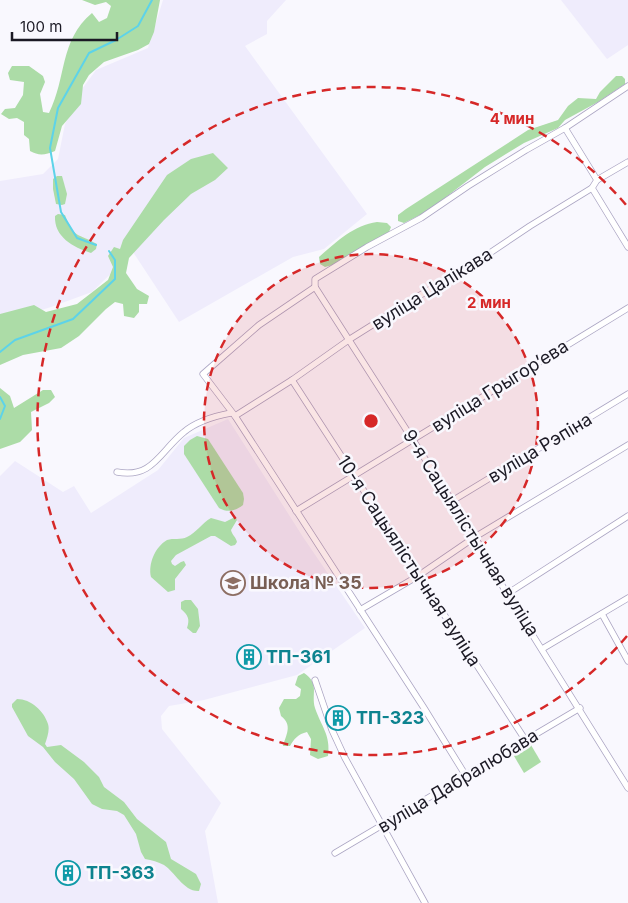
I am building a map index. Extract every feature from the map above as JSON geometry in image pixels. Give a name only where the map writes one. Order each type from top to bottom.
[{"type":"street","points":[[466,776],[233,414],[204,374],[259,325],[315,287],[315,279],[367,247],[421,218],[476,181],[565,128],[628,86]]},
{"type":"street","points":[[565,128],[597,180]]},
{"type":"street","name":"вуліца Цалікава","points":[[117,472],[137,473],[152,465],[184,431],[210,417],[233,414],[292,380],[350,339],[472,265],[592,188],[597,180],[628,162]]},
{"type":"street","points":[[592,188],[627,245]]},
{"type":"street","name":"9-я Сацыялістычная вуліца","points":[[315,287],[475,536],[507,594],[580,708],[628,788]]},
{"type":"street","name":"вуліца Грыгорʼева","points":[[296,511],[628,308]]},
{"type":"street","name":"10-я Сацыялістычная вуліца","points":[[292,380],[526,741]]},
{"type":"street","name":"вуліца Рэпіна","points":[[452,501],[628,394]]},
{"type":"street","points":[[360,610],[418,576],[475,536],[628,445]]},
{"type":"street","points":[[507,594],[628,516]]},
{"type":"street","points":[[542,649],[628,598]]},
{"type":"street","points":[[602,614],[628,661]]},
{"type":"street","points":[[315,680],[335,737],[382,827],[425,903]]},
{"type":"street","name":"вуліца Дабралюбава","points":[[335,853],[382,827],[580,708]]},
{"type":"street","points":[[622,777],[628,774]]},
{"type":"shaded area","points":[[163,0],[286,0],[267,21],[267,34],[245,46],[367,214],[324,249],[293,257],[179,322],[133,252],[92,292],[0,323],[0,181],[43,174],[58,159],[65,124],[82,89],[96,70],[148,48]]},
{"type":"shaded area","points":[[561,0],[628,0],[628,45],[607,59]]},
{"type":"shaded area","points":[[228,419],[303,537],[365,628],[297,675],[204,700],[169,706],[161,716],[162,729],[221,803],[205,831],[218,903],[0,903],[0,476],[15,461],[63,492],[74,486],[91,513],[158,470],[184,438]]},
{"type":"green space","points":[[82,0],[160,0],[154,32],[149,44],[104,62],[89,75],[83,85],[81,104],[62,126],[55,151],[36,154],[30,151],[29,139],[24,135],[24,122],[17,118],[9,119],[1,114],[5,109],[15,108],[23,95],[24,82],[10,80],[8,73],[12,66],[29,66],[43,76],[45,82],[40,94],[43,112],[49,113],[55,100],[65,60],[74,35],[81,24],[92,13],[99,22],[107,18],[111,6],[106,2],[95,5]]},
{"type":"green space","points":[[616,76],[622,76],[625,79],[625,84],[598,102],[565,120],[558,128],[524,143],[485,167],[428,211],[404,223],[398,221],[398,215],[406,209],[528,130],[558,120],[568,106],[578,98],[596,99],[600,92]]},
{"type":"green space","points":[[213,153],[228,168],[215,180],[191,194],[129,258],[126,273],[137,289],[149,296],[147,304],[139,304],[139,312],[134,318],[124,316],[123,304],[115,302],[79,336],[61,348],[23,355],[0,365],[0,314],[34,305],[46,312],[77,304],[108,280],[113,267],[108,256],[114,247],[120,249],[123,240],[167,175],[191,159]]},
{"type":"green space","points":[[57,176],[62,176],[67,194],[65,204],[62,205],[56,204],[53,189],[53,179]]},
{"type":"green space","points":[[58,214],[65,215],[74,232],[97,244],[96,249],[91,253],[78,248],[66,240],[58,230],[55,216]]},
{"type":"green space","points":[[377,222],[387,223],[391,227],[389,232],[333,265],[325,267],[320,264],[319,257],[339,240],[353,230]]},
{"type":"green space","points":[[0,388],[10,396],[14,408],[43,390],[51,390],[55,397],[49,403],[31,412],[32,430],[20,442],[0,449]]},
{"type":"green space","points":[[197,436],[208,439],[243,493],[243,505],[240,507],[228,511],[219,508],[184,454],[184,446]]},
{"type":"green space","points":[[235,517],[237,520],[231,530],[237,542],[235,545],[231,546],[215,536],[211,536],[176,555],[171,561],[175,566],[184,561],[186,565],[175,579],[175,590],[168,592],[151,577],[153,556],[167,540],[187,537],[211,518],[225,522]]},
{"type":"green space","points":[[191,600],[198,609],[200,626],[196,633],[187,628],[188,617],[181,609],[181,602]]},
{"type":"green space","points":[[304,673],[312,681],[315,708],[328,742],[328,756],[318,759],[310,755],[311,739],[307,732],[297,737],[290,746],[283,746],[288,727],[285,719],[281,716],[279,708],[284,699],[296,699],[300,696],[301,689],[295,685],[298,676]]},
{"type":"green space","points":[[17,699],[32,703],[46,719],[49,726],[45,744],[47,747],[61,745],[84,762],[99,777],[104,787],[124,802],[137,819],[166,842],[171,859],[196,874],[201,884],[199,891],[184,885],[164,865],[145,859],[136,834],[124,815],[117,811],[102,809],[92,804],[74,779],[55,762],[43,747],[28,736],[12,707],[12,704]]},
{"type":"green space","points":[[531,745],[541,762],[524,773],[514,756]]},
{"type":"waterway","points":[[96,245],[77,238],[61,212],[50,148],[58,108],[89,53],[116,40],[138,26],[152,0]]},
{"type":"waterway","points":[[0,352],[15,340],[73,319],[115,279],[115,260],[109,251]]},
{"type":"waterway","points":[[0,397],[5,406],[0,419]]},
{"type":"place","name":"Школа № 35","points":[[233,583]]},
{"type":"place","name":"ТП-361","points":[[249,657]]},
{"type":"place","name":"ТП-323","points":[[338,718]]},
{"type":"place","name":"ТП-363","points":[[68,873]]}]
